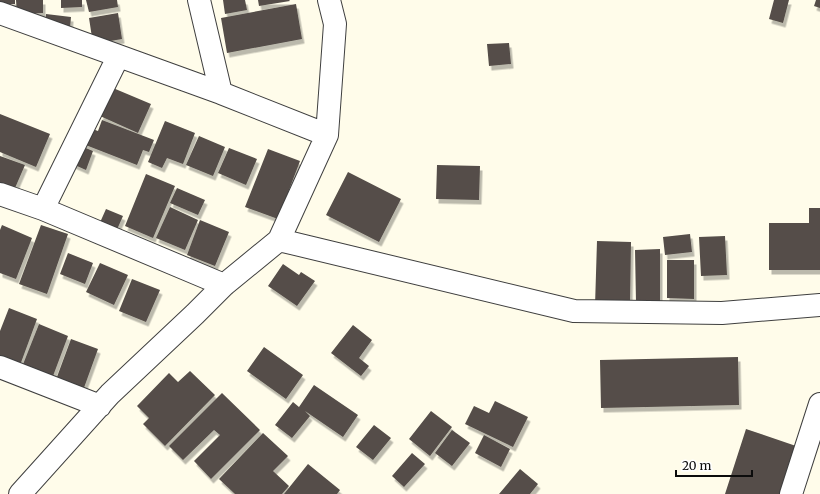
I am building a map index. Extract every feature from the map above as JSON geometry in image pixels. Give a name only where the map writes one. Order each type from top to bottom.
[{"type":"street","points":[[199,0],[221,93]]},
{"type":"street","points":[[20,494],[110,394],[224,285],[279,240],[327,135],[335,24],[329,0]]},
{"type":"street","points":[[0,13],[118,57],[221,93],[327,135]]},
{"type":"street","points":[[43,209],[118,57]]},
{"type":"street","points":[[0,194],[43,209],[224,285]]},
{"type":"street","points":[[279,240],[574,311],[722,314],[820,305]]},
{"type":"street","points":[[0,367],[100,406]]},
{"type":"street","points":[[791,494],[820,404]]},
{"type":"building","points":[[0,0],[15,0],[15,4],[0,4]]},
{"type":"building","points":[[16,0],[43,0],[43,13],[17,14]]},
{"type":"building","points":[[61,0],[82,0],[82,7],[61,8]]},
{"type":"building","points":[[86,0],[117,0],[118,7],[89,12]]},
{"type":"building","points":[[223,0],[245,0],[247,10],[225,14]]},
{"type":"building","points":[[258,0],[289,0],[290,1],[259,6]]},
{"type":"building","points":[[774,0],[789,0],[783,23],[769,19]]},
{"type":"building","points":[[816,0],[820,0],[820,8],[814,6]]},
{"type":"building","points":[[296,4],[302,39],[227,53],[221,18]]},
{"type":"building","points":[[118,13],[122,39],[93,44],[89,18]]},
{"type":"building","points":[[46,14],[71,17],[70,28],[45,24]]},
{"type":"building","points":[[509,43],[511,64],[489,66],[487,44]]},
{"type":"building","points":[[113,88],[151,104],[138,133],[100,116]]},
{"type":"building","points":[[0,114],[50,134],[36,167],[0,152]]},
{"type":"building","points":[[102,120],[154,140],[149,152],[143,150],[137,165],[78,142],[84,126],[98,131]]},
{"type":"building","points":[[165,121],[195,133],[183,164],[167,158],[162,168],[148,162]]},
{"type":"building","points":[[199,136],[225,147],[213,176],[186,165]]},
{"type":"building","points":[[76,144],[93,151],[86,170],[68,162]]},
{"type":"building","points":[[229,148],[257,159],[246,185],[218,173]]},
{"type":"building","points":[[268,149],[300,161],[278,219],[245,207]]},
{"type":"building","points":[[0,156],[25,165],[15,188],[0,183]]},
{"type":"building","points":[[437,165],[480,166],[479,200],[436,199]]},
{"type":"building","points":[[348,172],[401,199],[379,242],[326,215]]},
{"type":"building","points":[[146,174],[175,186],[153,238],[125,226]]},
{"type":"building","points":[[177,188],[205,200],[198,215],[170,203]]},
{"type":"building","points":[[170,207],[198,220],[185,250],[156,238]]},
{"type":"building","points":[[809,208],[820,208],[820,270],[769,270],[769,223],[809,223]]},
{"type":"building","points":[[106,209],[123,216],[115,234],[98,227]]},
{"type":"building","points":[[200,220],[229,232],[215,266],[187,255]]},
{"type":"building","points":[[2,225],[32,238],[16,279],[0,273],[0,230]]},
{"type":"building","points":[[41,225],[68,234],[47,294],[19,284]]},
{"type":"building","points":[[690,234],[692,252],[665,255],[663,237]]},
{"type":"building","points":[[725,236],[727,275],[701,276],[699,237]]},
{"type":"building","points":[[597,241],[631,242],[630,307],[595,306]]},
{"type":"building","points":[[660,249],[660,302],[636,302],[635,250]]},
{"type":"building","points":[[68,253],[93,263],[85,284],[60,274]]},
{"type":"building","points":[[667,260],[694,260],[694,299],[667,298]]},
{"type":"building","points":[[100,263],[128,275],[114,305],[86,292]]},
{"type":"building","points":[[283,264],[299,275],[301,272],[315,281],[297,306],[268,286]]},
{"type":"building","points":[[132,279],[160,290],[146,322],[119,311]]},
{"type":"building","points":[[9,308],[37,319],[19,368],[0,361],[0,331]]},
{"type":"building","points":[[39,324],[68,336],[50,384],[20,372]]},
{"type":"building","points":[[353,325],[372,340],[359,358],[369,366],[361,376],[331,353]]},
{"type":"building","points":[[71,339],[98,349],[81,396],[54,385]]},
{"type":"building","points":[[264,347],[303,375],[286,399],[247,371]]},
{"type":"building","points":[[738,357],[739,405],[601,408],[600,360]]},
{"type":"building","points":[[190,371],[215,395],[165,446],[143,424],[149,418],[137,406],[169,373],[178,382]]},
{"type":"building","points":[[314,385],[358,415],[343,437],[305,411],[310,416],[292,438],[275,425],[293,402],[299,407]]},
{"type":"building","points":[[222,393],[260,430],[211,479],[194,461],[220,435],[214,430],[183,460],[169,446]]},
{"type":"building","points":[[495,401],[528,417],[513,447],[465,424],[474,406],[489,413]]},
{"type":"building","points":[[431,411],[452,427],[430,456],[409,439]]},
{"type":"building","points":[[374,425],[391,438],[373,460],[356,447]]},
{"type":"building","points":[[746,429],[796,446],[780,494],[725,494]]},
{"type":"building","points":[[452,430],[470,443],[452,466],[435,453]]},
{"type":"building","points":[[263,433],[288,456],[273,471],[289,486],[282,494],[235,494],[219,479]]},
{"type":"building","points":[[484,435],[510,449],[501,467],[475,453]]},
{"type":"building","points":[[412,453],[425,464],[404,487],[392,476]]},
{"type":"building","points":[[308,464],[340,490],[337,494],[284,494]]},
{"type":"building","points":[[520,469],[538,484],[530,494],[499,494]]}]
